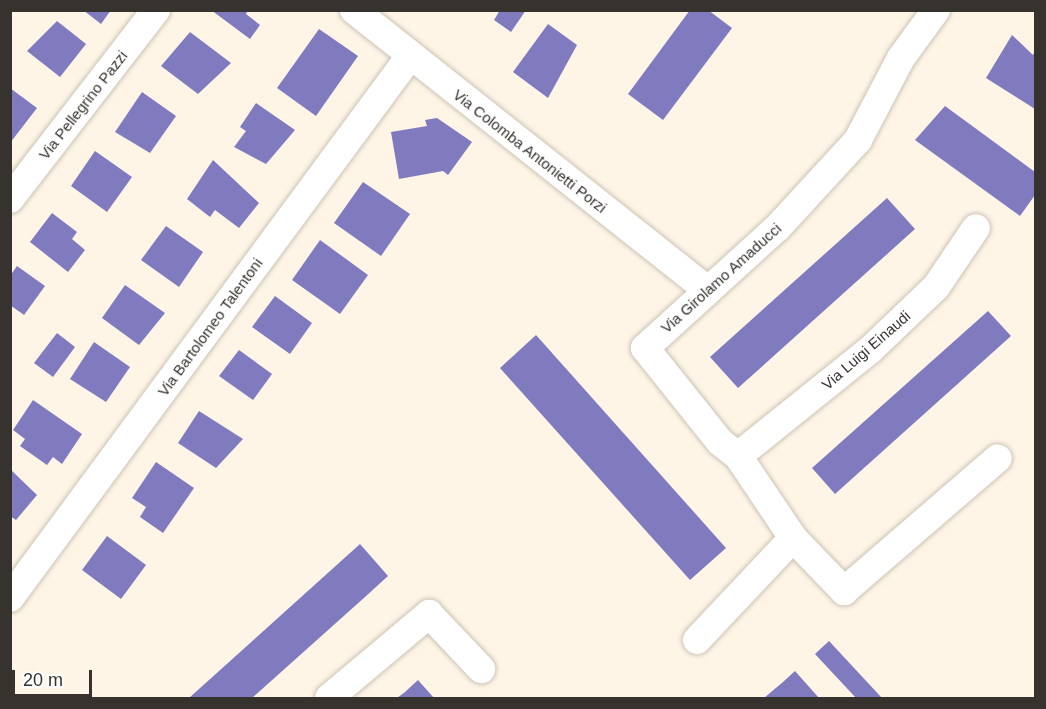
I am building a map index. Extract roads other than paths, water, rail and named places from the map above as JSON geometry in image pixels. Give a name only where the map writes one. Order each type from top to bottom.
[{"type":"street","name":"Via Pellegrino Pazzi","points":[[10,199],[156,10]]},
{"type":"street","name":"Via Colomba Antonietti Porzi","points":[[354,10],[707,291]]},
{"type":"street","name":"Via Girolamo Amaducci","points":[[936,10],[901,58],[858,140],[778,226],[645,348],[738,456],[793,538],[844,591],[998,458]]},
{"type":"street","name":"Via Bartolomeo Talentoni","points":[[10,598],[411,56]]},
{"type":"street","name":"Via Luigi Einaudi","points":[[738,456],[870,350],[928,295],[976,228]]},
{"type":"street","points":[[698,640],[793,538]]},
{"type":"street","points":[[329,699],[429,614],[481,669]]}]
